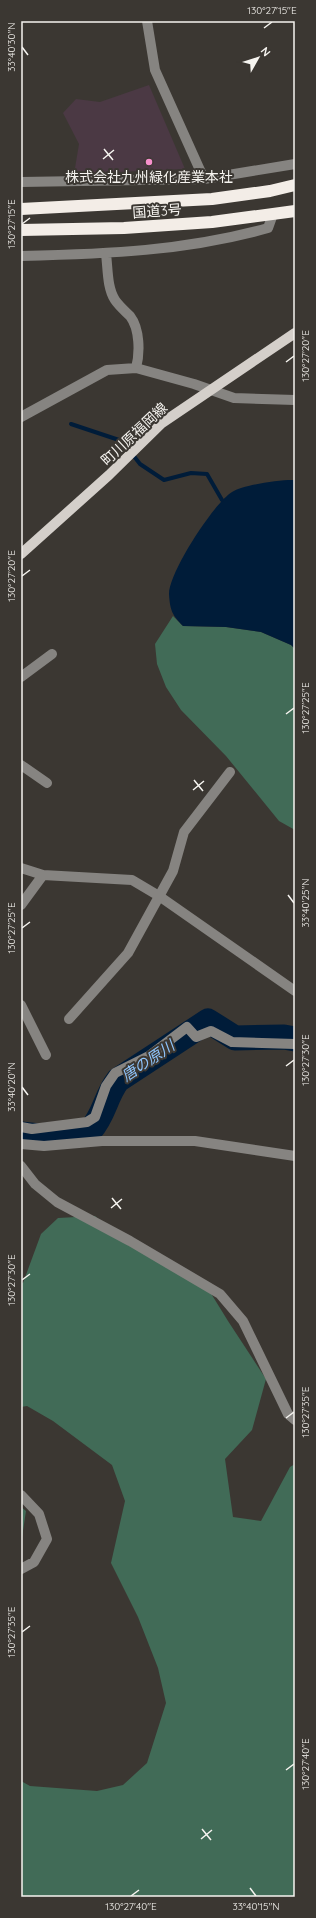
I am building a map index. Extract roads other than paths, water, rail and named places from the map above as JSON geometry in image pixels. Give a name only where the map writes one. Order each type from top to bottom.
[{"type":"highway","name":"国道3号","points":[[21,209],[212,199],[270,192],[295,185]]},
{"type":"highway","name":"国道3号","points":[[21,230],[124,228],[212,222],[295,211]]},
{"type":"main road","name":"町川原福岡線","points":[[21,554],[109,475],[162,423],[208,390],[295,333]]},
{"type":"street","points":[[147,21],[155,70],[204,179]]},
{"type":"street","points":[[21,182],[204,179],[295,164]]},
{"type":"street","points":[[21,256],[106,254],[179,247],[231,238],[268,228],[273,214]]},
{"type":"street","points":[[106,254],[111,290],[115,300],[131,317],[138,336],[136,368]]},
{"type":"street","points":[[21,417],[107,370],[136,368],[194,384],[234,398],[295,400]]},
{"type":"street","points":[[21,677],[52,654]]},
{"type":"street","points":[[21,765],[47,783]]},
{"type":"street","points":[[69,1019],[128,953],[173,872],[184,832],[230,772]]},
{"type":"street","points":[[21,868],[43,875],[132,880],[159,896],[295,991]]},
{"type":"street","points":[[22,902],[43,875]]},
{"type":"street","points":[[21,1005],[46,1055]]},
{"type":"street","points":[[21,1127],[32,1128],[87,1122],[94,1116],[106,1086],[115,1073],[149,1056],[187,1027],[196,1036],[211,1031],[232,1042],[295,1044]]},
{"type":"street","points":[[21,1144],[44,1146],[102,1141],[195,1141],[295,1156]]},
{"type":"street","points":[[21,1166],[35,1184],[57,1202],[130,1241],[220,1294],[243,1321],[288,1414],[295,1420]]},
{"type":"street","points":[[21,1495],[39,1514],[46,1539],[34,1562],[21,1569]]},
{"type":"water","points":[[281,480],[295,480],[295,649],[291,645],[261,632],[226,627],[183,626],[176,619],[171,608],[169,594],[171,584],[184,555],[204,523],[224,499],[237,489]]},
{"type":"waterway","points":[[71,424],[122,441],[140,464],[164,480],[191,473],[207,474],[222,500]]},
{"type":"waterway","name":"唐の原川","points":[[21,1134],[39,1136],[90,1131],[99,1118],[110,1093],[118,1080],[208,1021],[235,1038],[284,1037],[295,1039]]},
{"type":"place","name":"株式会社九州緑化産業本社","points":[[149,162]]}]
